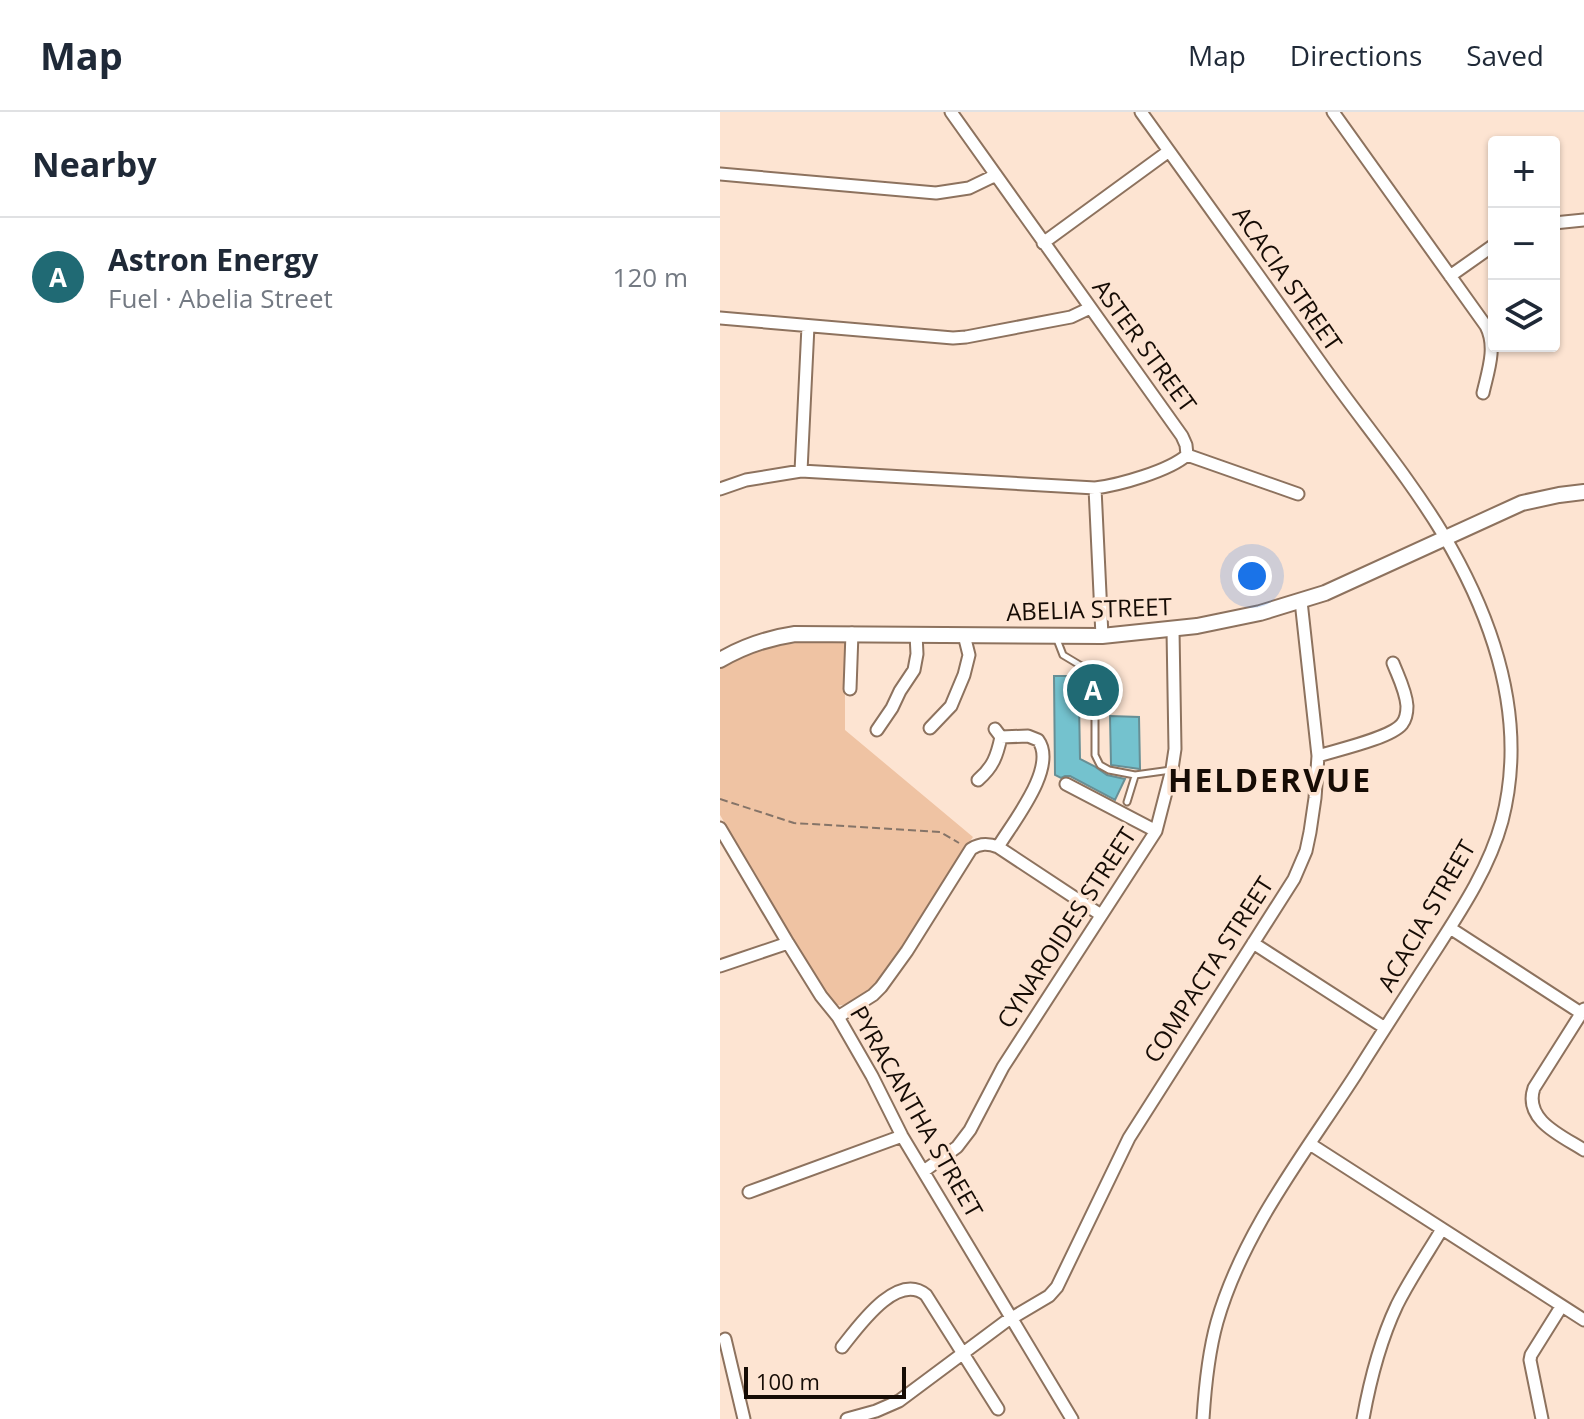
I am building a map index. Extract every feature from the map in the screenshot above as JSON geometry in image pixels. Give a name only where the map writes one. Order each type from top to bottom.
[{"type":"street","name":"ASTER STREET","points":[[951,112],[1182,436],[1187,455]]},
{"type":"street","name":"ACACIA STREET","points":[[1141,112],[1446,539],[1471,588],[1501,666],[1512,733],[1502,821],[1484,870],[1450,928],[1262,1218],[1236,1270],[1217,1324],[1206,1382],[1203,1419]]},
{"type":"street","points":[[1333,112],[1490,334],[1491,354],[1483,393]]},
{"type":"street","points":[[1043,243],[1169,151]]},
{"type":"street","points":[[720,174],[936,193],[969,188],[996,175]]},
{"type":"street","points":[[1560,222],[1584,220]]},
{"type":"street","points":[[1450,276],[1488,249]]},
{"type":"street","points":[[720,318],[953,338],[1071,317],[1090,308]]},
{"type":"street","points":[[801,471],[808,326]]},
{"type":"street","points":[[720,489],[746,480],[801,471],[1095,488],[1170,467],[1187,455],[1298,494]]},
{"type":"street","points":[[1095,488],[1102,636]]},
{"type":"street","name":"ABELIA STREET","points":[[720,660],[770,638],[795,634],[1102,636],[1173,630],[1260,613],[1301,601],[1349,583],[1522,503],[1584,492]]},
{"type":"street","name":"COMPACTA STREET","points":[[847,1419],[899,1401],[1012,1318],[1049,1296],[1057,1287],[1129,1138],[1294,879],[1306,851],[1318,756],[1301,601]]},
{"type":"street","name":"CYNAROIDES STREET","points":[[924,1171],[957,1147],[970,1130],[1003,1067],[1156,831],[1172,769],[1175,733],[1173,630]]},
{"type":"street","points":[[850,689],[852,633]]},
{"type":"street","points":[[877,730],[914,670],[916,634]]},
{"type":"street","points":[[930,728],[951,706],[964,675],[969,655],[964,635]]},
{"type":"street","points":[[851,660],[865,665]]},
{"type":"street","points":[[1318,756],[1399,727],[1406,716],[1406,699],[1393,663]]},
{"type":"street","points":[[978,780],[992,767],[996,758],[998,733],[1035,738],[1041,743],[1044,756],[1041,776],[998,847]]},
{"type":"street","points":[[1066,784],[1156,831]]},
{"type":"street","name":"PYRACANTHA STREET","points":[[720,828],[821,996],[838,1017],[902,1136],[1072,1419]]},
{"type":"street","points":[[838,1017],[881,987],[971,849],[982,844],[998,847],[1101,915]]},
{"type":"street","points":[[1450,928],[1583,1011],[1534,1088],[1531,1101],[1544,1124],[1584,1150]]},
{"type":"street","points":[[720,966],[788,943]]},
{"type":"street","points":[[1253,943],[1385,1028]]},
{"type":"street","points":[[749,1192],[902,1136]]},
{"type":"street","points":[[1310,1144],[1584,1320]]},
{"type":"street","points":[[1363,1419],[1378,1356],[1396,1308],[1442,1229]]},
{"type":"street","points":[[842,1347],[879,1303],[911,1288],[920,1290],[998,1409]]},
{"type":"street","points":[[1542,1419],[1530,1360],[1561,1307]]},
{"type":"street","points":[[725,1339],[744,1419]]},
{"type":"lane","points":[[1055,636],[1063,655],[1093,673],[1093,676]]},
{"type":"lane","points":[[1095,701],[1096,759],[1104,768],[1135,775],[1172,769]]},
{"type":"lane","points":[[1127,802],[1135,775]]},
{"type":"path","points":[[720,799],[794,823],[940,832],[971,849]]},
{"type":"shaded area","points":[[813,641],[845,641],[845,730],[973,837],[878,983],[856,999],[840,1005],[830,1000],[720,815],[720,668],[765,649]]},
{"type":"building","points":[[1054,676],[1088,676],[1094,681],[1098,676],[1106,676],[1107,701],[1100,701],[1094,696],[1090,701],[1079,701],[1080,759],[1107,775],[1125,779],[1115,800],[1070,776],[1061,778],[1055,775]]},
{"type":"building","points":[[1110,716],[1139,717],[1140,769],[1111,765]]},
{"type":"place","name":"Astron Energy","points":[[1093,690]]},
{"type":"district","name":"HELDERVUE","points":[[1270,781]]}]
